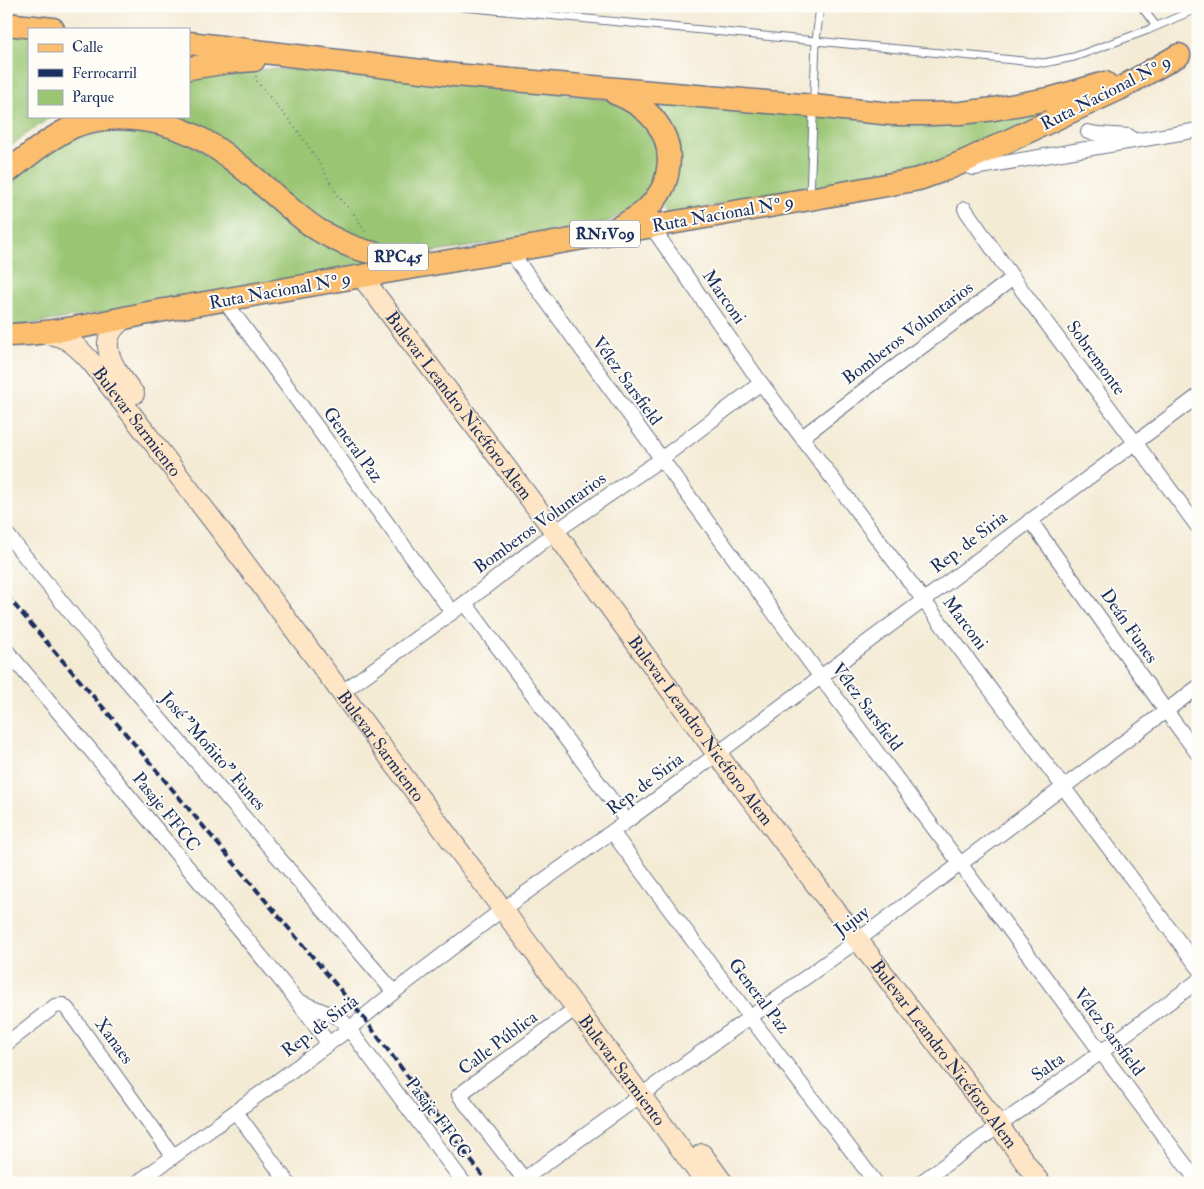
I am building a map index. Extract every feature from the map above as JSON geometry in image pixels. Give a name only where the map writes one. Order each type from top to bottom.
[{"type":"main road","points":[[6,24],[44,28]]},
{"type":"main road","name":"Ruta Nacional Nº 9","points":[[190,43],[455,75],[892,114],[938,114],[994,109],[1053,98],[1116,79],[1188,52]]},
{"type":"main road","name":"Ruta Nacional Nº 9","points":[[6,335],[37,334],[918,179],[960,163],[1119,89],[1188,52]]},
{"type":"main road","points":[[194,67],[250,60],[286,59],[345,62]]},
{"type":"main road","name":"RN1V09","points":[[590,86],[623,96],[641,106],[654,118],[662,130],[668,145],[669,154],[666,180],[658,197],[643,213],[603,235]]},
{"type":"main road","points":[[6,168],[48,128],[61,118]]},
{"type":"main road","name":"RPC45","points":[[6,173],[54,138],[76,126],[109,119],[129,118],[156,122],[184,130],[218,148],[298,215],[340,242],[374,254],[400,258],[483,256]]},
{"type":"main road","name":"Bulevar Leandro Nicéforo Alem","points":[[362,277],[555,532],[717,754],[999,1126],[1040,1183]]},
{"type":"main road","name":"Bulevar Sarmiento","points":[[113,378],[109,356],[109,337],[116,325],[127,317]]},
{"type":"main road","name":"Bulevar Sarmiento","points":[[37,334],[57,335],[72,343],[113,378],[646,1091],[706,1183]]},
{"type":"main road","name":"Bulevar Sarmiento","points":[[509,906],[576,1008],[723,1183]]},
{"type":"street","points":[[960,163],[974,168],[1198,130]]},
{"type":"street","points":[[1088,132],[1149,138]]},
{"type":"street","name":"Sobremonte","points":[[965,209],[1013,278],[1198,527]]},
{"type":"street","name":"Marconi","points":[[651,226],[761,383],[1198,967]]},
{"type":"street","name":"Vélez Sarsfield","points":[[510,251],[820,676],[1198,1182]]},
{"type":"street","name":"Bomberos Voluntarios","points":[[802,437],[1013,278]]},
{"type":"street","name":"General Paz","points":[[224,300],[452,612]]},
{"type":"street","name":"Bomberos Voluntarios","points":[[346,689],[465,603],[555,532],[661,459],[761,383]]},
{"type":"street","name":"Rep. de Siria","points":[[137,1183],[329,1044],[394,992],[509,906],[627,821],[1198,396]]},
{"type":"street","name":"Deán Funes","points":[[1030,520],[1198,754]]},
{"type":"street","name":"José \"Moñito\" Funes","points":[[6,533],[103,653],[394,992]]},
{"type":"street","points":[[465,603],[627,821]]},
{"type":"street","name":"Pasaje FFCC","points":[[6,650],[296,999],[329,1044]]},
{"type":"street","name":"Jujuy","points":[[526,1181],[646,1091],[858,940],[1198,688]]},
{"type":"street","name":"General Paz","points":[[612,832],[876,1183]]},
{"type":"street","name":"Salta","points":[[920,1183],[1198,981]]},
{"type":"street","name":"Pasaje FFCC","points":[[296,999],[318,1010],[332,1014],[342,1021],[464,1183]]},
{"type":"street","name":"Xanaes","points":[[6,1044],[55,1006],[63,1005],[173,1156]]},
{"type":"street","name":"Calle Pública","points":[[526,1181],[459,1095],[576,1008]]},
{"type":"street","points":[[236,1112],[288,1183]]},
{"type":"lane","points":[[810,199],[816,41],[820,6]]},
{"type":"lane","points":[[1141,6],[1156,26]]},
{"type":"lane","points":[[463,7],[1044,63],[1074,57],[1198,8]]},
{"type":"path","points":[[250,60],[257,82],[298,131],[320,164],[339,198],[354,214],[374,254]]},
{"type":"green space","points":[[6,31],[28,33],[28,118],[49,118],[6,150]]},
{"type":"green space","points":[[249,70],[329,71],[611,100],[647,123],[661,160],[651,194],[610,221],[468,247],[427,253],[409,253],[348,239],[166,118],[190,118],[190,77]]},
{"type":"green space","points":[[1117,85],[927,170],[666,214],[660,204],[667,193],[650,103],[904,120]]},
{"type":"green space","points":[[114,125],[179,137],[366,258],[372,268],[6,328],[6,181],[57,142]]},
{"type":"railway","points":[[6,595],[131,740],[363,1017],[488,1183]]}]
